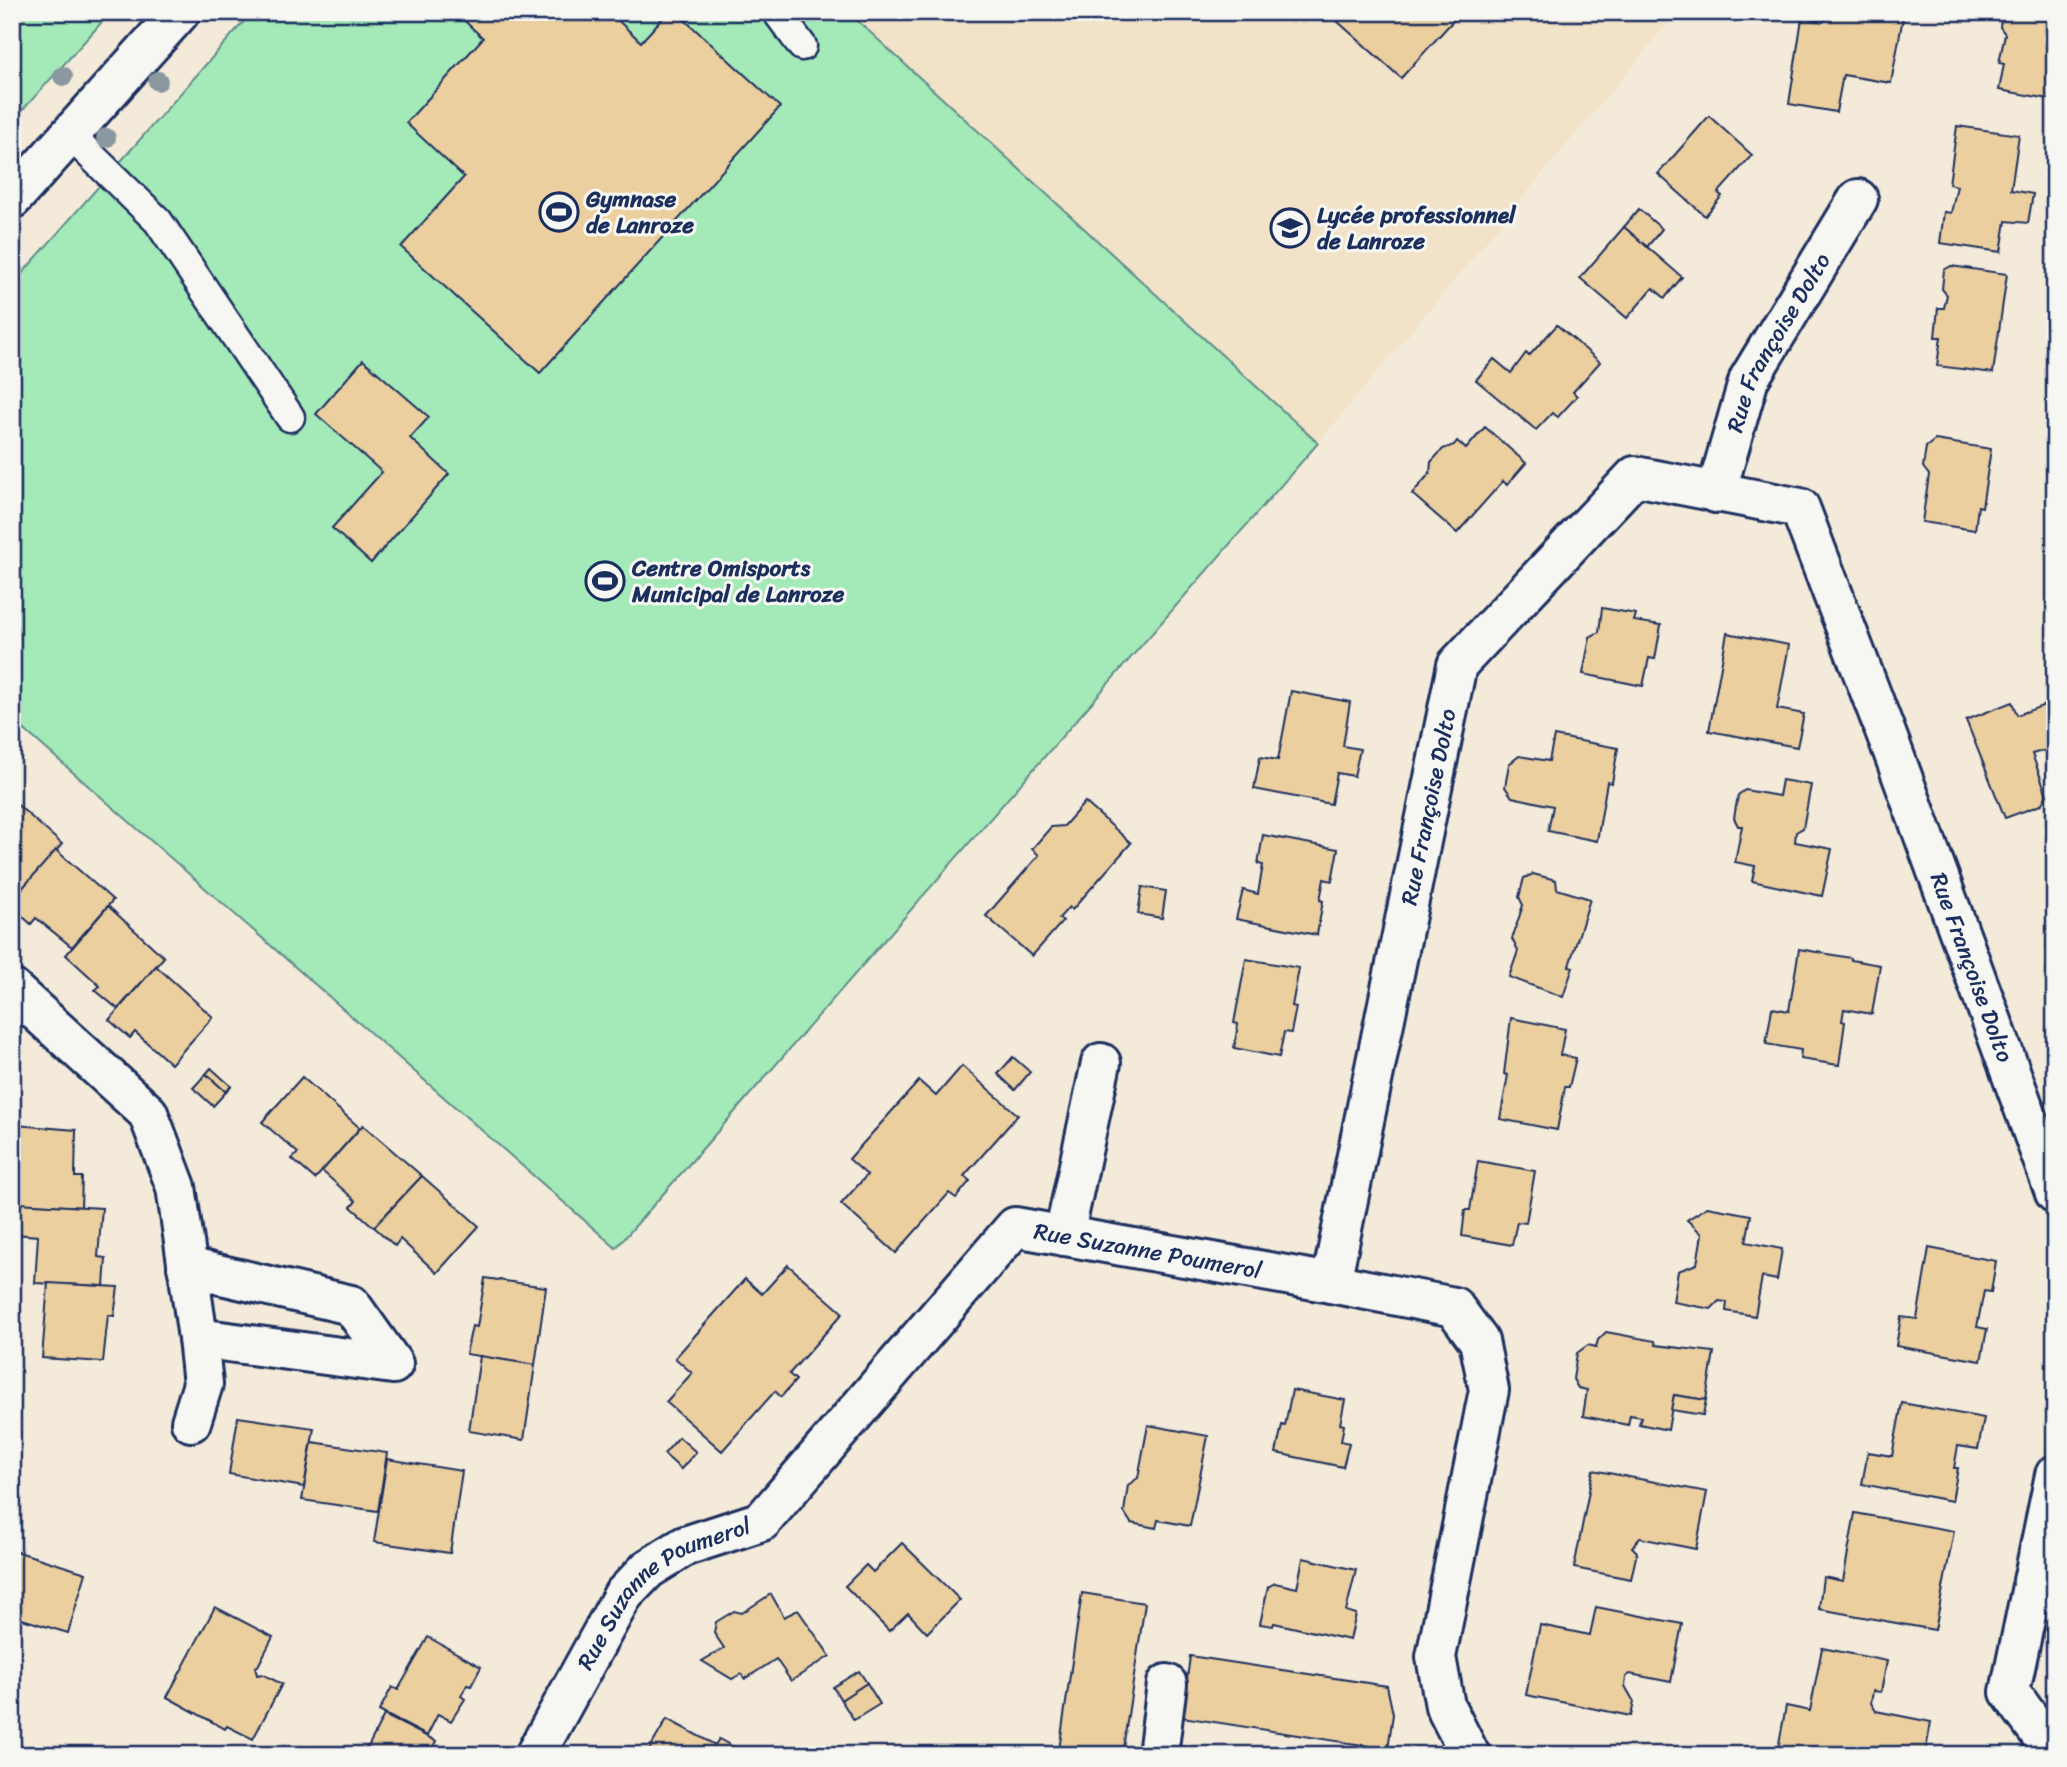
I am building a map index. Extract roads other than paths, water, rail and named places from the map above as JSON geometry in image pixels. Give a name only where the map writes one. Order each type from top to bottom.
[{"type":"street","points":[[12,199],[180,12]]},
{"type":"street","name":"Rue Françoise Dolto","points":[[1716,493],[1749,379],[1858,199]]},
{"type":"street","name":"Rue Françoise Dolto","points":[[1331,1283],[1457,665],[1635,476],[1800,508],[1892,749],[2055,1193]]},
{"type":"street","points":[[12,989],[148,1113],[176,1186],[198,1338],[203,1384],[191,1422]]},
{"type":"street","points":[[1064,1236],[1101,1063]]},
{"type":"street","name":"Rue Suzanne Poumerol","points":[[535,1755],[623,1595],[648,1569],[685,1546],[762,1521],[1015,1227],[1454,1307],[1479,1341],[1489,1390],[1436,1657],[1445,1706],[1468,1754]]},
{"type":"street","points":[[187,1267],[351,1305],[394,1364],[198,1338]]},
{"type":"street","points":[[2055,1475],[2010,1692],[2055,1754]]},
{"type":"street","points":[[1157,1755],[1167,1684]]},
{"type":"lane","points":[[777,12],[802,47]]},
{"type":"lane","points":[[70,135],[158,221],[290,417]]},
{"type":"place","name":"Gymnase de Lanroze","points":[[559,212]]},
{"type":"place","name":"Lycée professionnel de Lanroze","points":[[1290,228]]},
{"type":"place","name":"Centre Omisports Municipal de Lanroze","points":[[605,581]]}]
